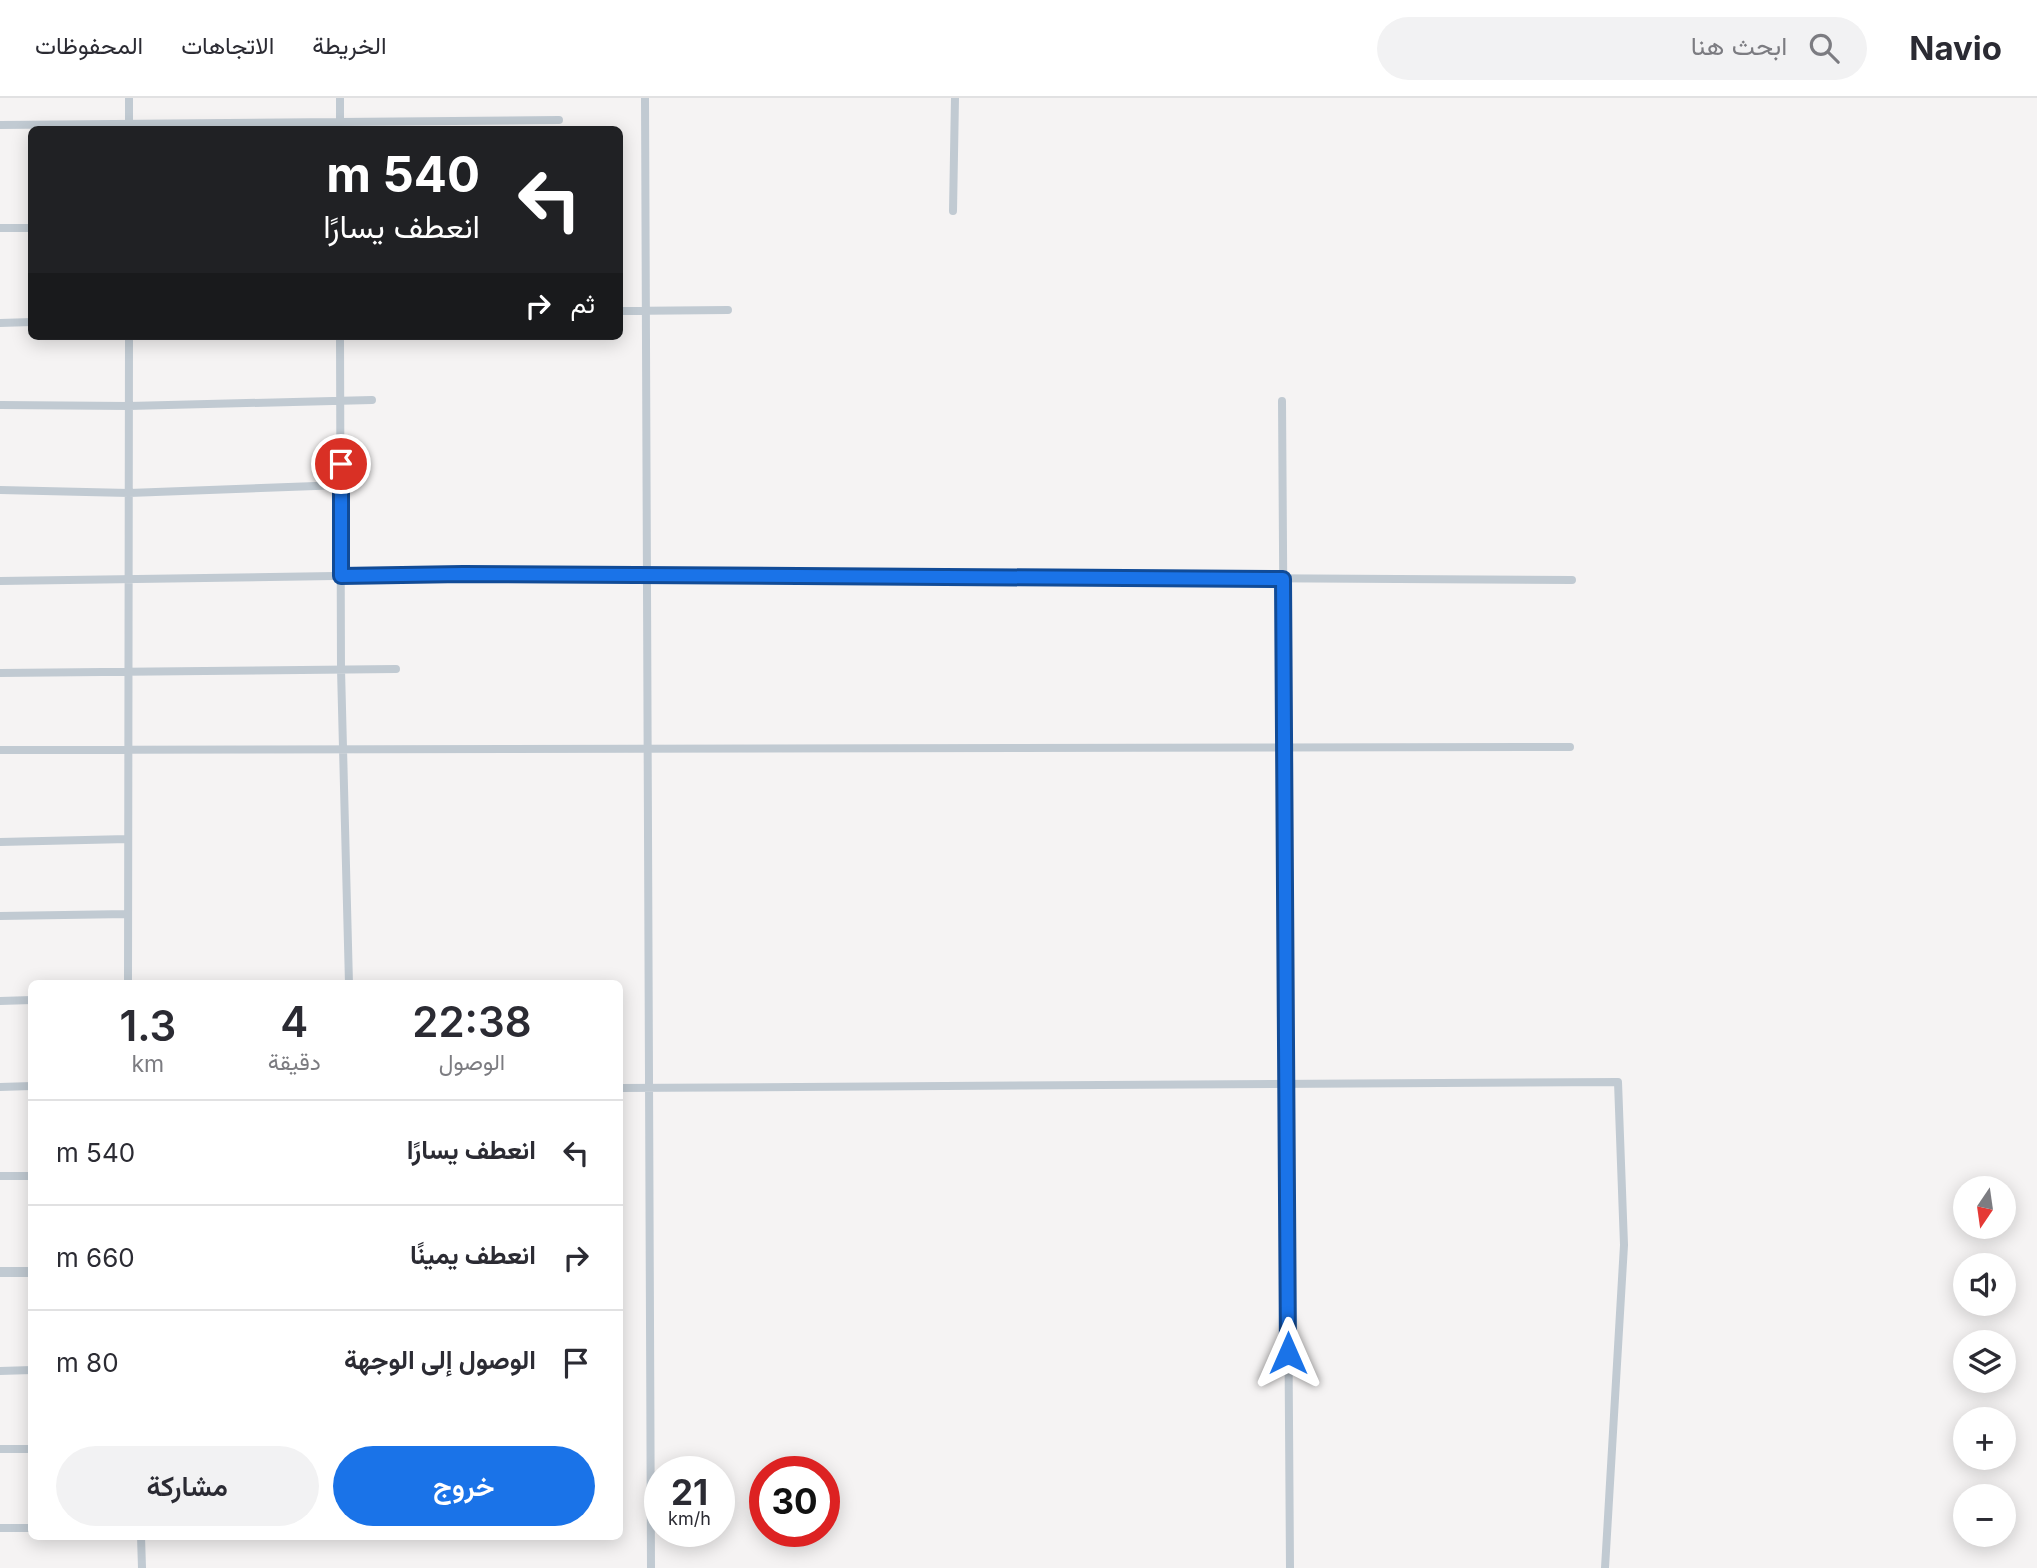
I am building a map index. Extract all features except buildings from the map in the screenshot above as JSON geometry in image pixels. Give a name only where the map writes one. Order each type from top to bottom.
[{"type":"street","points":[[129,98],[129,126]]},
{"type":"street","points":[[340,98],[340,126],[559,120]]},
{"type":"street","points":[[645,98],[651,1568]]},
{"type":"street","points":[[953,211],[955,98]]},
{"type":"street","points":[[0,125],[64,126]]},
{"type":"street","points":[[0,228],[28,228]]},
{"type":"street","points":[[623,311],[728,310]]},
{"type":"street","points":[[0,323],[28,322]]},
{"type":"street","points":[[128,980],[129,340]]},
{"type":"street","points":[[340,340],[343,485],[341,669],[349,980]]},
{"type":"street","points":[[0,405],[129,406],[372,400]]},
{"type":"street","points":[[1282,401],[1290,1568]]},
{"type":"street","points":[[0,490],[129,493],[343,485]]},
{"type":"street","points":[[0,581],[647,575],[1572,580]]},
{"type":"street","points":[[0,673],[396,669]]},
{"type":"street","points":[[0,750],[1570,747]]},
{"type":"street","points":[[0,842],[128,839]]},
{"type":"street","points":[[0,916],[128,914]]},
{"type":"street","points":[[0,1001],[28,1000]]},
{"type":"street","points":[[623,1088],[1618,1082],[1624,1245],[1605,1568]]},
{"type":"street","points":[[0,1087],[28,1086]]},
{"type":"street","points":[[0,1176],[28,1176]]},
{"type":"street","points":[[0,1272],[28,1272]]},
{"type":"street","points":[[0,1371],[28,1370]]},
{"type":"street","points":[[0,1450],[28,1449]]},
{"type":"street","points":[[0,1528],[28,1528]]},
{"type":"street","points":[[141,1540],[142,1568]]},
{"type":"route","points":[[341,464],[341,576],[463,574],[1283,579],[1288,1353]]}]
